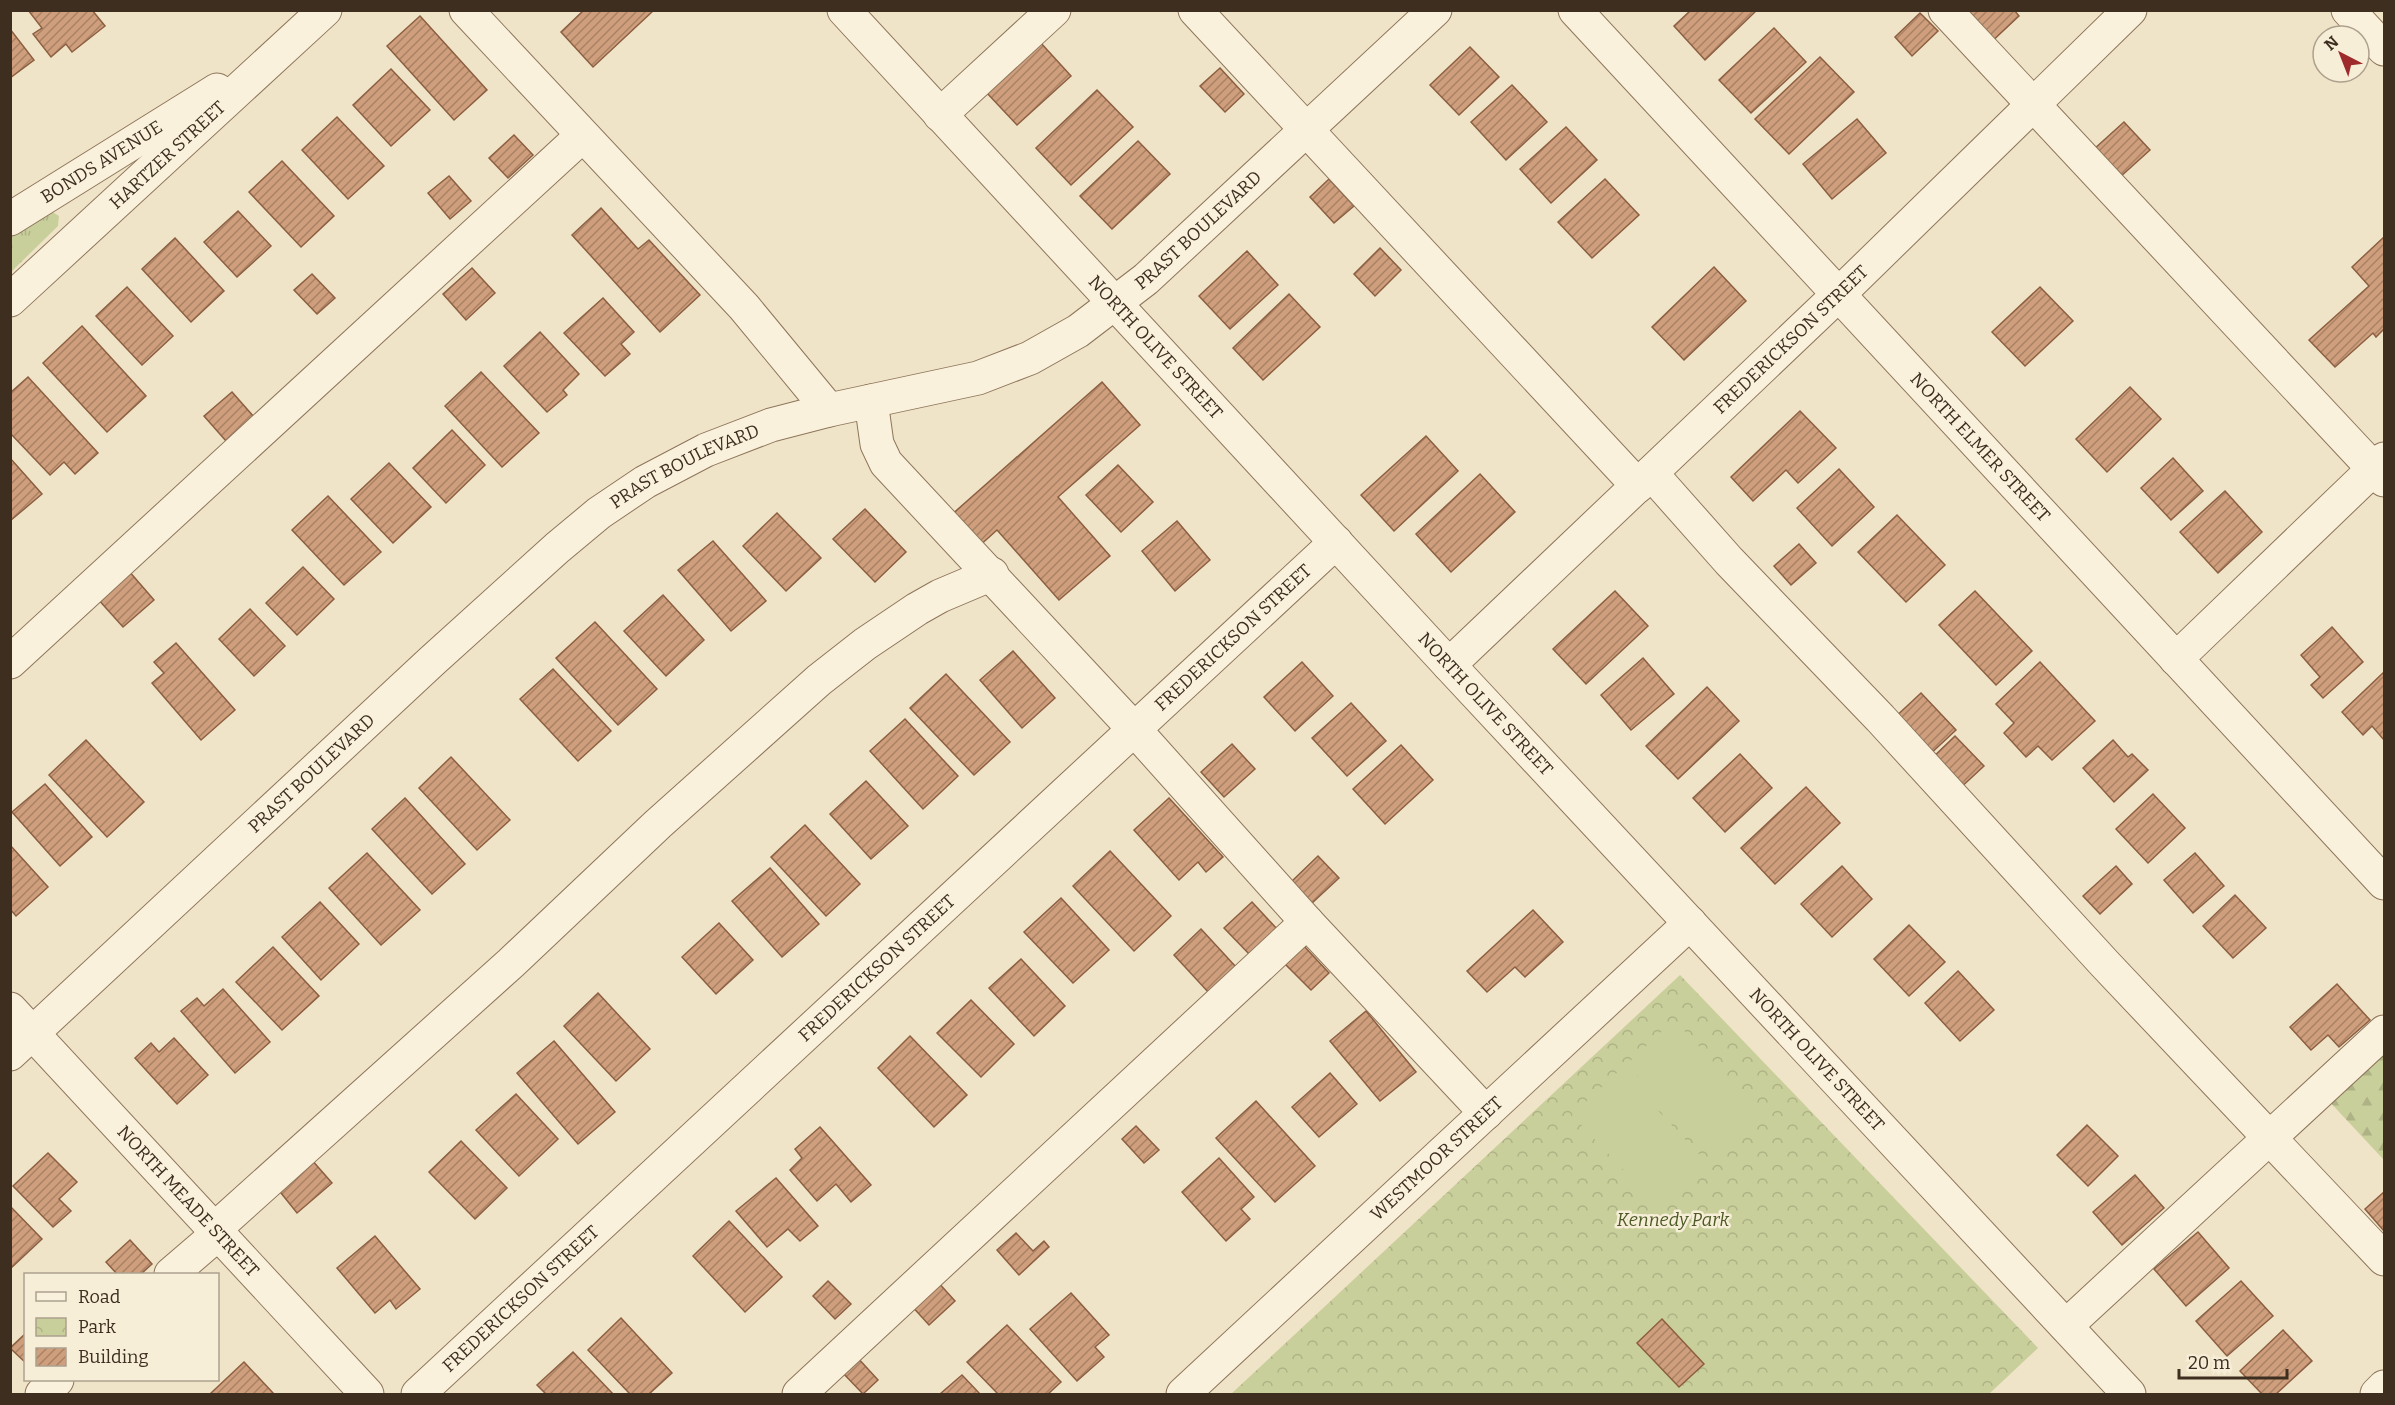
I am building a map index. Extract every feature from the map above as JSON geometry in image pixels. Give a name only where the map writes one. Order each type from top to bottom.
[{"type":"street","name":"HARTZER STREET","points":[[10,300],[325,10]]},
{"type":"street","points":[[466,10],[744,307],[829,410]]},
{"type":"street","name":"NORTH OLIVE STREET","points":[[844,10],[1449,665],[2066,1326],[2122,1392]]},
{"type":"street","points":[[940,115],[1054,10]]},
{"type":"street","points":[[1195,10],[1644,479],[1729,561],[1880,718],[2105,964],[2385,1259]]},
{"type":"street","name":"PRAST BOULEVARD","points":[[22,1043],[432,661],[599,513],[645,482],[706,450],[771,425],[978,378],[1030,358],[1078,331],[1146,279],[1435,10]]},
{"type":"street","name":"NORTH ELMER STREET","points":[[1575,10],[2385,883]]},
{"type":"street","points":[[1945,10],[2032,105],[2381,469],[2176,659]]},
{"type":"street","name":"FREDERICKSON STREET","points":[[1449,665],[1839,294],[2130,10]]},
{"type":"street","points":[[2348,10],[2385,49]]},
{"type":"street","name":"BONDS AVENUE","points":[[10,219],[284,48]]},
{"type":"street","points":[[10,662],[582,136]]},
{"type":"street","points":[[871,402],[877,444],[886,463],[992,574],[1307,922],[1486,1113]]},
{"type":"street","name":"FREDERICKSON STREET","points":[[418,1395],[1336,542]]},
{"type":"street","points":[[173,1273],[206,1244],[226,1219],[511,963],[658,824],[819,681],[865,644],[917,609],[940,596],[992,574]]},
{"type":"street","points":[[799,1395],[1307,922]]},
{"type":"street","name":"WESTMOOR STREET","points":[[1183,1395],[1690,923]]},
{"type":"street","name":"NORTH MEADE STREET","points":[[10,1009],[22,1043],[216,1233],[367,1395]]},
{"type":"street","points":[[2066,1326],[2385,1032]]},
{"type":"street","points":[[42,1395],[56,1381]]},
{"type":"street","points":[[2377,1395],[2385,1387]]},
{"type":"green space","points":[[49,210],[59,216],[58,226],[11,272],[11,228]]},
{"type":"green space","name":"Kennedy Park","points":[[1680,975],[2038,1348],[1989,1394],[1231,1394]]},
{"type":"green space","points":[[1674,1020],[1766,1117],[1719,1162],[1627,1064]]},
{"type":"green space","points":[[2384,1043],[2384,1160],[2326,1098]]},
{"type":"green space","points":[[1620,1070],[1711,1167],[1663,1212],[1572,1115]]},
{"type":"building","points":[[28,10],[92,10],[105,26],[72,52],[66,44],[51,57],[33,34],[42,28]]},
{"type":"building","points":[[584,10],[654,10],[593,67],[561,32]]},
{"type":"building","points":[[1691,10],[1757,10],[1705,60],[1674,26]]},
{"type":"building","points":[[1967,10],[2014,10],[2019,16],[1988,45]]},
{"type":"building","points":[[1920,13],[1938,31],[1912,56],[1895,37]]},
{"type":"building","points":[[420,16],[487,90],[454,120],[387,46]]},
{"type":"building","points":[[1774,28],[1806,62],[1751,113],[1719,80]]},
{"type":"building","points":[[10,29],[34,60],[10,78]]},
{"type":"building","points":[[1040,42],[1071,76],[1017,125],[986,92]]},
{"type":"building","points":[[1470,47],[1499,77],[1459,115],[1430,85]]},
{"type":"building","points":[[1820,57],[1854,92],[1789,154],[1755,119]]},
{"type":"building","points":[[1220,68],[1244,94],[1225,112],[1200,86]]},
{"type":"building","points":[[391,69],[430,110],[391,146],[353,105]]},
{"type":"building","points":[[1512,85],[1547,122],[1506,160],[1471,122]]},
{"type":"building","points":[[1097,90],[1133,127],[1071,185],[1036,148]]},
{"type":"building","points":[[337,117],[384,166],[348,199],[302,150]]},
{"type":"building","points":[[1857,119],[1886,153],[1832,199],[1803,164]]},
{"type":"building","points":[[2124,122],[2150,150],[2119,178],[2093,150]]},
{"type":"building","points":[[1566,127],[1597,160],[1551,203],[1520,169]]},
{"type":"building","points":[[514,135],[533,155],[508,178],[489,158]]},
{"type":"building","points":[[1138,141],[1170,174],[1112,229],[1080,196]]},
{"type":"building","points":[[282,161],[334,216],[301,247],[249,192]]},
{"type":"building","points":[[449,176],[471,201],[450,219],[428,193]]},
{"type":"building","points":[[1329,179],[1354,206],[1334,223],[1310,197]]},
{"type":"building","points":[[1605,179],[1639,215],[1592,258],[1558,222]]},
{"type":"building","points":[[601,208],[638,249],[649,240],[700,295],[660,332],[572,235]]},
{"type":"building","points":[[238,211],[271,246],[237,277],[204,242]]},
{"type":"building","points":[[2384,237],[2384,329],[2376,337],[2373,333],[2335,367],[2309,340],[2369,286],[2352,267]]},
{"type":"building","points":[[175,238],[224,291],[191,322],[142,269]]},
{"type":"building","points":[[1380,248],[1401,270],[1375,296],[1354,274]]},
{"type":"building","points":[[1247,251],[1278,285],[1230,329],[1199,296]]},
{"type":"building","points":[[1714,267],[1746,301],[1684,360],[1652,327]]},
{"type":"building","points":[[472,268],[495,293],[466,320],[443,294]]},
{"type":"building","points":[[312,274],[335,298],[317,314],[294,290]]},
{"type":"building","points":[[127,287],[173,336],[142,365],[96,316]]},
{"type":"building","points":[[2040,287],[2073,321],[2025,366],[1992,332]]},
{"type":"building","points":[[1289,294],[1320,327],[1263,380],[1233,348]]},
{"type":"building","points":[[603,298],[634,332],[621,344],[630,354],[605,376],[564,333]]},
{"type":"building","points":[[82,326],[146,396],[107,432],[43,363]]},
{"type":"building","points":[[540,332],[579,374],[563,390],[567,395],[547,412],[504,366]]},
{"type":"building","points":[[481,372],[539,433],[502,467],[445,406]]},
{"type":"building","points":[[28,377],[98,453],[75,474],[64,462],[50,475],[10,433],[10,393]]},
{"type":"building","points":[[1102,382],[1140,425],[1058,497],[1110,556],[1059,600],[997,530],[977,548],[949,517]]},
{"type":"building","points":[[2130,387],[2161,419],[2107,472],[2076,439]]},
{"type":"building","points":[[232,392],[254,417],[226,441],[204,416]]},
{"type":"building","points":[[1800,411],[1836,448],[1798,483],[1786,470],[1753,501],[1731,477]]},
{"type":"building","points":[[452,430],[485,465],[446,503],[413,468]]},
{"type":"building","points":[[1426,436],[1458,471],[1394,531],[1361,495]]},
{"type":"building","points":[[10,458],[42,494],[10,521]]},
{"type":"building","points":[[2173,458],[2203,491],[2171,520],[2141,488]]},
{"type":"building","points":[[389,463],[431,507],[393,543],[351,499]]},
{"type":"building","points":[[1118,465],[1153,502],[1121,532],[1086,495]]},
{"type":"building","points":[[1839,469],[1874,507],[1832,546],[1797,508]]},
{"type":"building","points":[[1480,474],[1515,512],[1451,572],[1416,534]]},
{"type":"building","points":[[2225,491],[2262,532],[2218,573],[2180,532]]},
{"type":"building","points":[[328,496],[381,552],[344,585],[292,530]]},
{"type":"building","points":[[865,509],[906,552],[875,582],[833,539]]},
{"type":"building","points":[[777,513],[821,558],[786,591],[743,546]]},
{"type":"building","points":[[1897,515],[1945,565],[1906,602],[1858,552]]},
{"type":"building","points":[[1177,521],[1210,560],[1175,591],[1142,551]]},
{"type":"building","points":[[713,541],[766,601],[731,631],[678,570]]},
{"type":"building","points":[[1799,544],[1816,563],[1791,585],[1774,566]]},
{"type":"building","points":[[303,567],[334,599],[297,635],[266,603]]},
{"type":"building","points":[[128,570],[154,600],[123,627],[97,598]]},
{"type":"building","points":[[1615,591],[1648,626],[1586,684],[1553,649]]},
{"type":"building","points":[[1975,591],[2032,651],[1996,685],[1939,625]]},
{"type":"building","points":[[663,595],[704,640],[666,676],[624,631]]},
{"type":"building","points":[[250,609],[285,646],[254,676],[219,639]]},
{"type":"building","points":[[595,622],[657,689],[618,725],[556,658]]},
{"type":"building","points":[[2332,627],[2363,662],[2323,698],[2311,685],[2320,677],[2301,655]]},
{"type":"building","points":[[176,643],[235,710],[201,740],[152,683],[164,673],[154,662]]},
{"type":"building","points":[[1013,651],[1055,698],[1022,728],[980,680]]},
{"type":"building","points":[[1643,658],[1674,694],[1631,730],[1601,695]]},
{"type":"building","points":[[1302,662],[1333,696],[1295,731],[1264,697]]},
{"type":"building","points":[[2040,662],[2095,721],[2052,760],[2038,746],[2026,757],[2004,733],[2014,723],[1996,704]]},
{"type":"building","points":[[553,669],[611,731],[578,761],[520,699]]},
{"type":"building","points":[[2384,672],[2384,740],[2372,726],[2363,735],[2342,712]]},
{"type":"building","points":[[946,674],[1010,742],[974,775],[910,708]]},
{"type":"building","points":[[1707,687],[1739,721],[1678,779],[1646,746]]},
{"type":"building","points":[[1921,693],[1956,730],[1926,758],[1891,721]]},
{"type":"building","points":[[1351,703],[1386,741],[1347,776],[1312,738]]},
{"type":"building","points":[[905,719],[958,776],[923,809],[870,751]]},
{"type":"building","points":[[1955,736],[1984,766],[1957,791],[1928,762]]},
{"type":"building","points":[[86,740],[144,802],[107,837],[49,775]]},
{"type":"building","points":[[2113,740],[2128,757],[2132,754],[2148,770],[2114,802],[2083,768]]},
{"type":"building","points":[[1232,744],[1255,769],[1224,797],[1201,772]]},
{"type":"building","points":[[1401,745],[1433,780],[1385,824],[1353,789]]},
{"type":"building","points":[[1740,754],[1772,788],[1725,832],[1693,798]]},
{"type":"building","points":[[451,757],[510,820],[477,850],[419,788]]},
{"type":"building","points":[[866,781],[908,826],[871,859],[830,814]]},
{"type":"building","points":[[45,784],[92,837],[60,866],[12,812]]},
{"type":"building","points":[[1806,787],[1840,823],[1775,884],[1741,848]]},
{"type":"building","points":[[2153,794],[2185,828],[2148,863],[2116,829]]},
{"type":"building","points":[[405,798],[465,864],[432,894],[372,829]]},
{"type":"building","points":[[1169,798],[1223,857],[1206,872],[1198,862],[1179,880],[1134,830]]},
{"type":"building","points":[[805,825],[860,884],[826,916],[771,857]]},
{"type":"building","points":[[10,845],[48,887],[16,916],[10,909]]},
{"type":"building","points":[[1110,851],[1171,916],[1134,951],[1073,886]]},
{"type":"building","points":[[367,853],[420,910],[381,945],[329,888]]},
{"type":"building","points":[[2195,853],[2224,886],[2193,913],[2164,880]]},
{"type":"building","points":[[1318,856],[1339,878],[1310,905],[1290,883]]},
{"type":"building","points":[[1842,866],[1872,899],[1832,937],[1801,904]]},
{"type":"building","points":[[2116,866],[2132,884],[2100,914],[2083,896]]},
{"type":"building","points":[[770,868],[819,924],[782,957],[732,901]]},
{"type":"building","points":[[2235,895],[2266,928],[2233,958],[2203,926]]},
{"type":"building","points":[[1061,898],[1109,950],[1073,983],[1024,932]]},
{"type":"building","points":[[320,902],[359,944],[321,980],[282,937]]},
{"type":"building","points":[[1252,902],[1277,929],[1250,955],[1224,928]]},
{"type":"building","points":[[1533,910],[1563,942],[1525,977],[1515,967],[1487,992],[1467,971]]},
{"type":"building","points":[[719,923],[753,960],[716,994],[682,957]]},
{"type":"building","points":[[1909,925],[1945,962],[1909,996],[1874,959]]},
{"type":"building","points":[[1201,929],[1236,967],[1209,993],[1174,955]]},
{"type":"building","points":[[1303,945],[1329,973],[1311,990],[1284,963]]},
{"type":"building","points":[[273,947],[319,996],[282,1030],[236,982]]},
{"type":"building","points":[[1021,959],[1065,1006],[1034,1036],[989,988]]},
{"type":"building","points":[[1958,971],[1994,1010],[1960,1041],[1925,1003]]},
{"type":"building","points":[[2337,984],[2370,1020],[2339,1047],[2328,1035],[2311,1050],[2290,1027]]},
{"type":"building","points":[[223,989],[270,1042],[235,1073],[181,1011],[197,998],[204,1006]]},
{"type":"building","points":[[598,993],[650,1049],[616,1081],[564,1026]]},
{"type":"building","points":[[971,1000],[1014,1044],[981,1077],[937,1033]]},
{"type":"building","points":[[1366,1011],[1416,1072],[1380,1101],[1330,1041]]},
{"type":"building","points":[[910,1036],[967,1095],[934,1127],[878,1068]]},
{"type":"building","points":[[174,1038],[208,1075],[177,1104],[135,1058],[151,1043],[159,1052]]},
{"type":"building","points":[[554,1041],[615,1112],[578,1144],[517,1073]]},
{"type":"building","points":[[1330,1073],[1357,1104],[1319,1137],[1292,1107]]},
{"type":"building","points":[[516,1094],[558,1139],[519,1176],[476,1130]]},
{"type":"building","points":[[1256,1101],[1315,1166],[1275,1202],[1216,1138]]},
{"type":"building","points":[[2087,1125],[2118,1156],[2088,1186],[2057,1155]]},
{"type":"building","points":[[1136,1126],[1159,1150],[1144,1163],[1122,1139]]},
{"type":"building","points":[[820,1127],[871,1185],[851,1202],[836,1184],[817,1201],[790,1170],[802,1158],[795,1149]]},
{"type":"building","points":[[461,1141],[507,1188],[475,1219],[429,1172]]},
{"type":"building","points":[[48,1153],[77,1182],[59,1199],[71,1211],[53,1227],[13,1186]]},
{"type":"building","points":[[1219,1158],[1254,1197],[1241,1209],[1250,1219],[1226,1241],[1182,1192]]},
{"type":"building","points":[[311,1159],[332,1183],[297,1213],[277,1188]]},
{"type":"building","points":[[2135,1175],[2164,1208],[2122,1245],[2093,1212]]},
{"type":"building","points":[[776,1178],[818,1226],[800,1241],[788,1229],[767,1247],[736,1211]]},
{"type":"building","points":[[2384,1192],[2384,1231],[2365,1209]]},
{"type":"building","points":[[10,1206],[42,1239],[10,1269]]},
{"type":"building","points":[[729,1221],[782,1277],[745,1312],[693,1256]]},
{"type":"building","points":[[2198,1232],[2229,1268],[2186,1306],[2154,1269]]},
{"type":"building","points":[[1016,1233],[1033,1251],[1044,1241],[1049,1247],[1019,1275],[997,1250]]},
{"type":"building","points":[[375,1236],[420,1289],[396,1309],[390,1300],[375,1313],[337,1268]]},
{"type":"building","points":[[130,1240],[152,1264],[142,1273],[116,1273],[106,1262]]},
{"type":"building","points":[[936,1280],[955,1301],[929,1325],[910,1304]]},
{"type":"building","points":[[828,1281],[851,1304],[835,1319],[813,1296]]},
{"type":"building","points":[[2241,1281],[2273,1316],[2227,1356],[2196,1321]]},
{"type":"building","points":[[1071,1293],[1109,1335],[1095,1347],[1104,1357],[1077,1381],[1030,1329]]},
{"type":"building","points":[[621,1318],[672,1373],[649,1394],[630,1394],[588,1350]]},
{"type":"building","points":[[1662,1319],[1704,1364],[1679,1387],[1637,1343]]},
{"type":"building","points":[[1007,1325],[1061,1382],[1048,1394],[998,1394],[967,1362]]},
{"type":"building","points":[[2283,1330],[2312,1361],[2276,1394],[2262,1394],[2240,1371]]},
{"type":"building","points":[[24,1335],[24,1361],[10,1348]]},
{"type":"building","points":[[573,1352],[613,1394],[546,1394],[537,1385]]},
{"type":"building","points":[[856,1356],[878,1380],[863,1394],[841,1371]]},
{"type":"building","points":[[244,1362],[274,1394],[210,1394]]},
{"type":"building","points":[[962,1375],[980,1394],[940,1394]]}]
